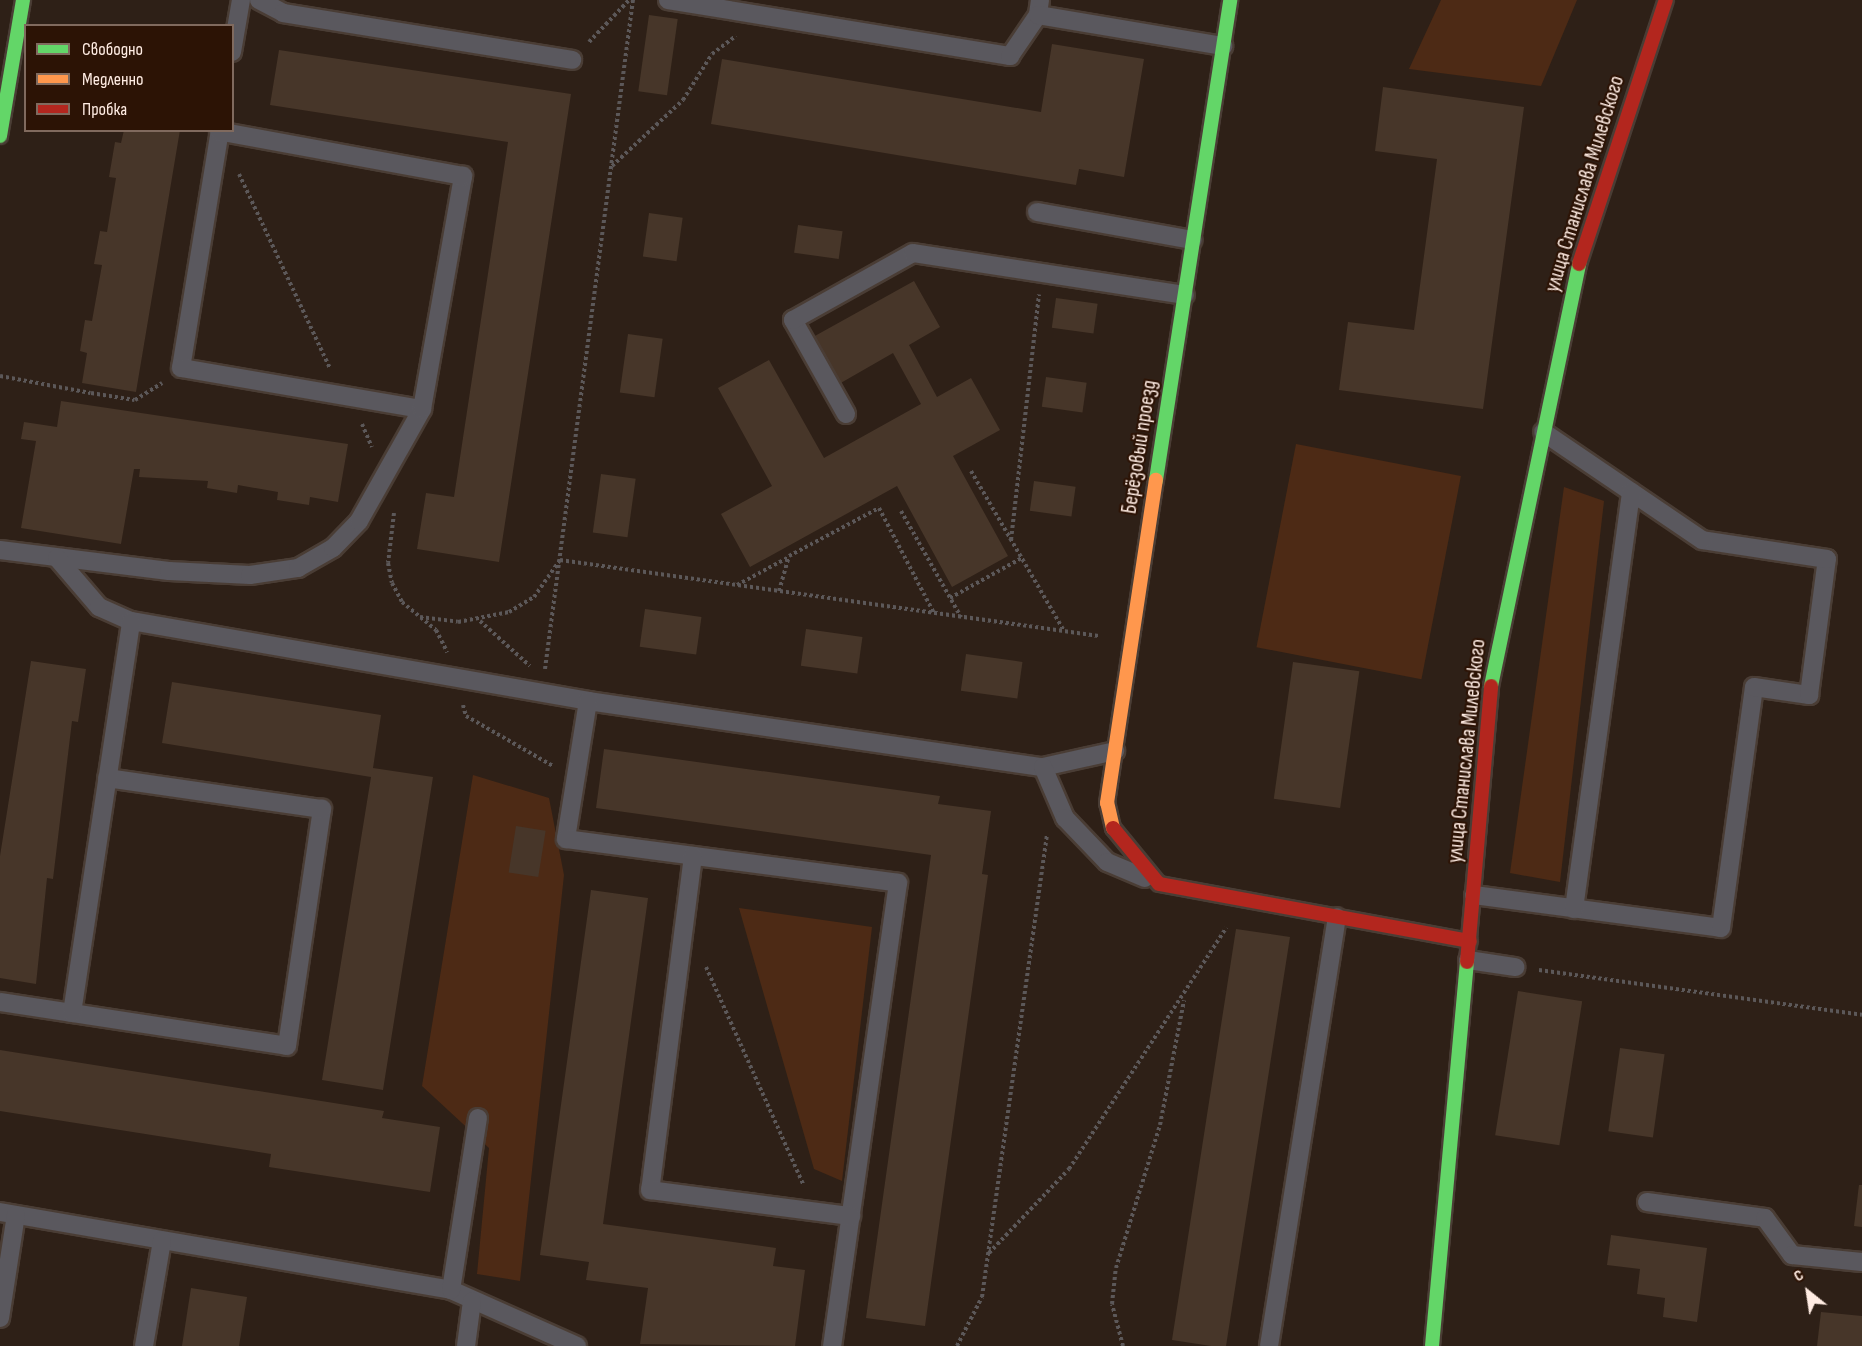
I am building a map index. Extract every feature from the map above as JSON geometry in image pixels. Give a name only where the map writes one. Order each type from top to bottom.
[{"type":"street","points":[[0,135],[22,0]]},
{"type":"street","name":"Берёзовый проезд","points":[[1159,884],[1114,833],[1107,802],[1230,0]]},
{"type":"street","name":"улица Станислава Милевского","points":[[1432,1338],[1493,669],[1577,270],[1666,0]]},
{"type":"street","points":[[1159,884],[1470,941]]},
{"type":"lane","points":[[234,40],[241,0]]},
{"type":"lane","points":[[260,0],[284,13],[572,60]]},
{"type":"lane","points":[[668,0],[1010,56],[1039,8],[1223,46]]},
{"type":"lane","points":[[220,132],[181,368],[422,409]]},
{"type":"lane","points":[[0,550],[57,558],[238,574],[298,568],[333,548],[359,521],[422,409],[463,176],[225,132]]},
{"type":"lane","points":[[1037,212],[1193,240]]},
{"type":"lane","points":[[846,414],[793,320],[913,253],[1042,271],[1185,295]]},
{"type":"lane","points":[[1474,895],[1721,928],[1754,687],[1809,695],[1827,559],[1702,540],[1543,432]]},
{"type":"lane","points":[[1574,909],[1631,492]]},
{"type":"lane","points":[[57,558],[99,607],[131,621],[543,690],[588,702],[1043,767],[1115,751]]},
{"type":"lane","points":[[72,1013],[131,621]]},
{"type":"lane","points":[[588,702],[566,839],[898,883],[832,1346]]},
{"type":"lane","points":[[1043,767],[1052,796],[1107,862],[1159,884]]},
{"type":"lane","points":[[0,1002],[287,1046],[322,809],[107,778]]},
{"type":"lane","points":[[693,856],[650,1190],[851,1216]]},
{"type":"lane","points":[[1269,1346],[1337,917]]},
{"type":"lane","points":[[1468,960],[1515,967]]},
{"type":"lane","points":[[451,1290],[478,1118]]},
{"type":"lane","points":[[1647,1202],[1765,1218],[1792,1255],[1862,1262]]},
{"type":"lane","points":[[0,1318],[8,1214],[451,1290],[577,1346]]},
{"type":"lane","points":[[144,1346],[162,1242]]},
{"type":"lane","points":[[466,1346],[472,1301]]},
{"type":"lane","points":[[1432,1338],[1445,1346]]},
{"type":"path","points":[[572,60],[631,0]]},
{"type":"path","points":[[543,690],[612,166],[631,0]]},
{"type":"path","points":[[612,166],[683,100],[712,54],[765,16]]},
{"type":"path","points":[[1011,540],[1042,271]]},
{"type":"path","points":[[0,376],[134,400],[181,368]]},
{"type":"path","points":[[971,471],[1064,632]]},
{"type":"path","points":[[737,585],[879,508],[934,613]]},
{"type":"path","points":[[901,511],[961,617]]},
{"type":"path","points":[[779,591],[789,556]]},
{"type":"path","points":[[951,598],[1022,558]]},
{"type":"path","points":[[560,560],[1103,637]]},
{"type":"path","points":[[418,617],[480,621],[509,612],[534,597],[560,560]]},
{"type":"path","points":[[480,621],[531,666],[543,690]]},
{"type":"path","points":[[957,1346],[982,1297],[1052,796]]},
{"type":"path","points":[[988,1253],[1069,1169],[1185,997],[1230,922],[1257,902]]},
{"type":"path","points":[[1515,967],[1862,1015]]},
{"type":"path","points":[[1123,1346],[1112,1304],[1116,1268],[1160,1125],[1185,997]]},
{"type":"shaded area","points":[[1441,0],[1577,0],[1541,86],[1409,69]]},
{"type":"shaded area","points":[[1296,444],[1461,476],[1421,679],[1257,647]]},
{"type":"shaded area","points":[[1564,487],[1604,501],[1560,882],[1510,873]]},
{"type":"shaded area","points":[[473,775],[549,798],[564,875],[520,1281],[477,1274],[489,1148],[422,1086]]},
{"type":"shaded area","points":[[739,908],[872,927],[842,1181],[814,1169]]},
{"type":"building","points":[[649,15],[678,19],[667,95],[638,91]]},
{"type":"building","points":[[1052,44],[1144,59],[1124,177],[1079,169],[1076,185],[711,124],[722,59],[1041,112]]},
{"type":"building","points":[[279,50],[571,94],[499,562],[417,549],[426,493],[454,497],[508,142],[270,105]]},
{"type":"building","points":[[1383,87],[1524,107],[1483,409],[1339,390],[1348,322],[1414,330],[1437,159],[1375,151]]},
{"type":"building","points":[[124,132],[180,132],[136,392],[82,383],[87,353],[80,351],[85,320],[92,321],[102,265],[94,264],[100,231],[107,232],[116,178],[109,177],[115,142],[121,143]]},
{"type":"building","points":[[649,213],[683,218],[677,261],[643,257]]},
{"type":"building","points":[[798,225],[843,231],[839,259],[794,253]]},
{"type":"building","points":[[914,281],[940,327],[909,345],[937,397],[971,378],[1000,430],[953,456],[1008,556],[952,587],[897,486],[750,567],[721,514],[772,486],[718,388],[769,360],[824,458],[921,404],[893,353],[839,384],[813,337]]},
{"type":"building","points":[[1056,298],[1098,304],[1093,334],[1052,328]]},
{"type":"building","points":[[628,334],[663,339],[654,397],[620,392]]},
{"type":"building","points":[[1046,377],[1087,383],[1082,412],[1042,407]]},
{"type":"building","points":[[61,401],[348,444],[338,502],[310,497],[309,505],[277,500],[278,492],[238,485],[237,493],[207,488],[208,481],[139,477],[140,469],[134,469],[121,544],[21,528],[36,441],[21,439],[24,422],[57,427]]},
{"type":"building","points":[[601,474],[636,479],[627,537],[593,532]]},
{"type":"building","points":[[1034,481],[1076,487],[1071,517],[1030,511]]},
{"type":"building","points":[[645,609],[701,617],[696,655],[640,647]]},
{"type":"building","points":[[806,629],[862,637],[857,674],[801,666]]},
{"type":"building","points":[[966,654],[1022,662],[1017,699],[961,691]]},
{"type":"building","points":[[31,661],[86,669],[78,722],[72,721],[53,879],[47,878],[36,984],[0,978],[0,856]]},
{"type":"building","points":[[1293,662],[1359,671],[1340,808],[1274,799]]},
{"type":"building","points":[[172,682],[381,715],[373,768],[433,777],[383,1090],[322,1080],[371,777],[162,743]]},
{"type":"building","points":[[604,749],[940,796],[938,804],[991,811],[982,874],[988,875],[925,1326],[866,1318],[931,855],[596,808]]},
{"type":"building","points":[[516,826],[546,831],[538,877],[509,872]]},
{"type":"building","points":[[591,890],[648,898],[603,1224],[776,1248],[773,1266],[805,1270],[795,1346],[640,1344],[648,1288],[586,1280],[589,1262],[540,1255]]},
{"type":"building","points":[[1236,929],[1290,937],[1226,1346],[1211,1346],[1172,1340]]},
{"type":"building","points":[[1518,991],[1582,1001],[1559,1145],[1495,1135]]},
{"type":"building","points":[[1620,1048],[1665,1054],[1653,1137],[1608,1131]]},
{"type":"building","points":[[0,1050],[384,1111],[382,1118],[440,1127],[430,1192],[269,1167],[271,1154],[0,1111]]},
{"type":"building","points":[[1859,1185],[1862,1185],[1862,1227],[1854,1226]]},
{"type":"building","points":[[1611,1235],[1707,1248],[1697,1322],[1663,1317],[1665,1298],[1637,1294],[1640,1269],[1607,1265]]},
{"type":"building","points":[[191,1288],[247,1297],[239,1346],[182,1346]]},
{"type":"building","points":[[1821,1312],[1862,1316],[1862,1346],[1817,1346]]},
{"type":"traffic: fast","points":[[0,136],[23,0]]},
{"type":"traffic: fast","points":[[1156,480],[1230,0]]},
{"type":"traffic: fast","points":[[1491,686],[1579,264]]},
{"type":"traffic: fast","points":[[1432,1346],[1467,962]]},
{"type":"traffic: slow","points":[[1113,828],[1107,803],[1156,480]]},
{"type":"traffic: jam","points":[[1579,264],[1666,0]]},
{"type":"traffic: jam","points":[[1467,962],[1491,686]]},
{"type":"traffic: jam","points":[[1113,828],[1159,884],[1470,941]]}]
